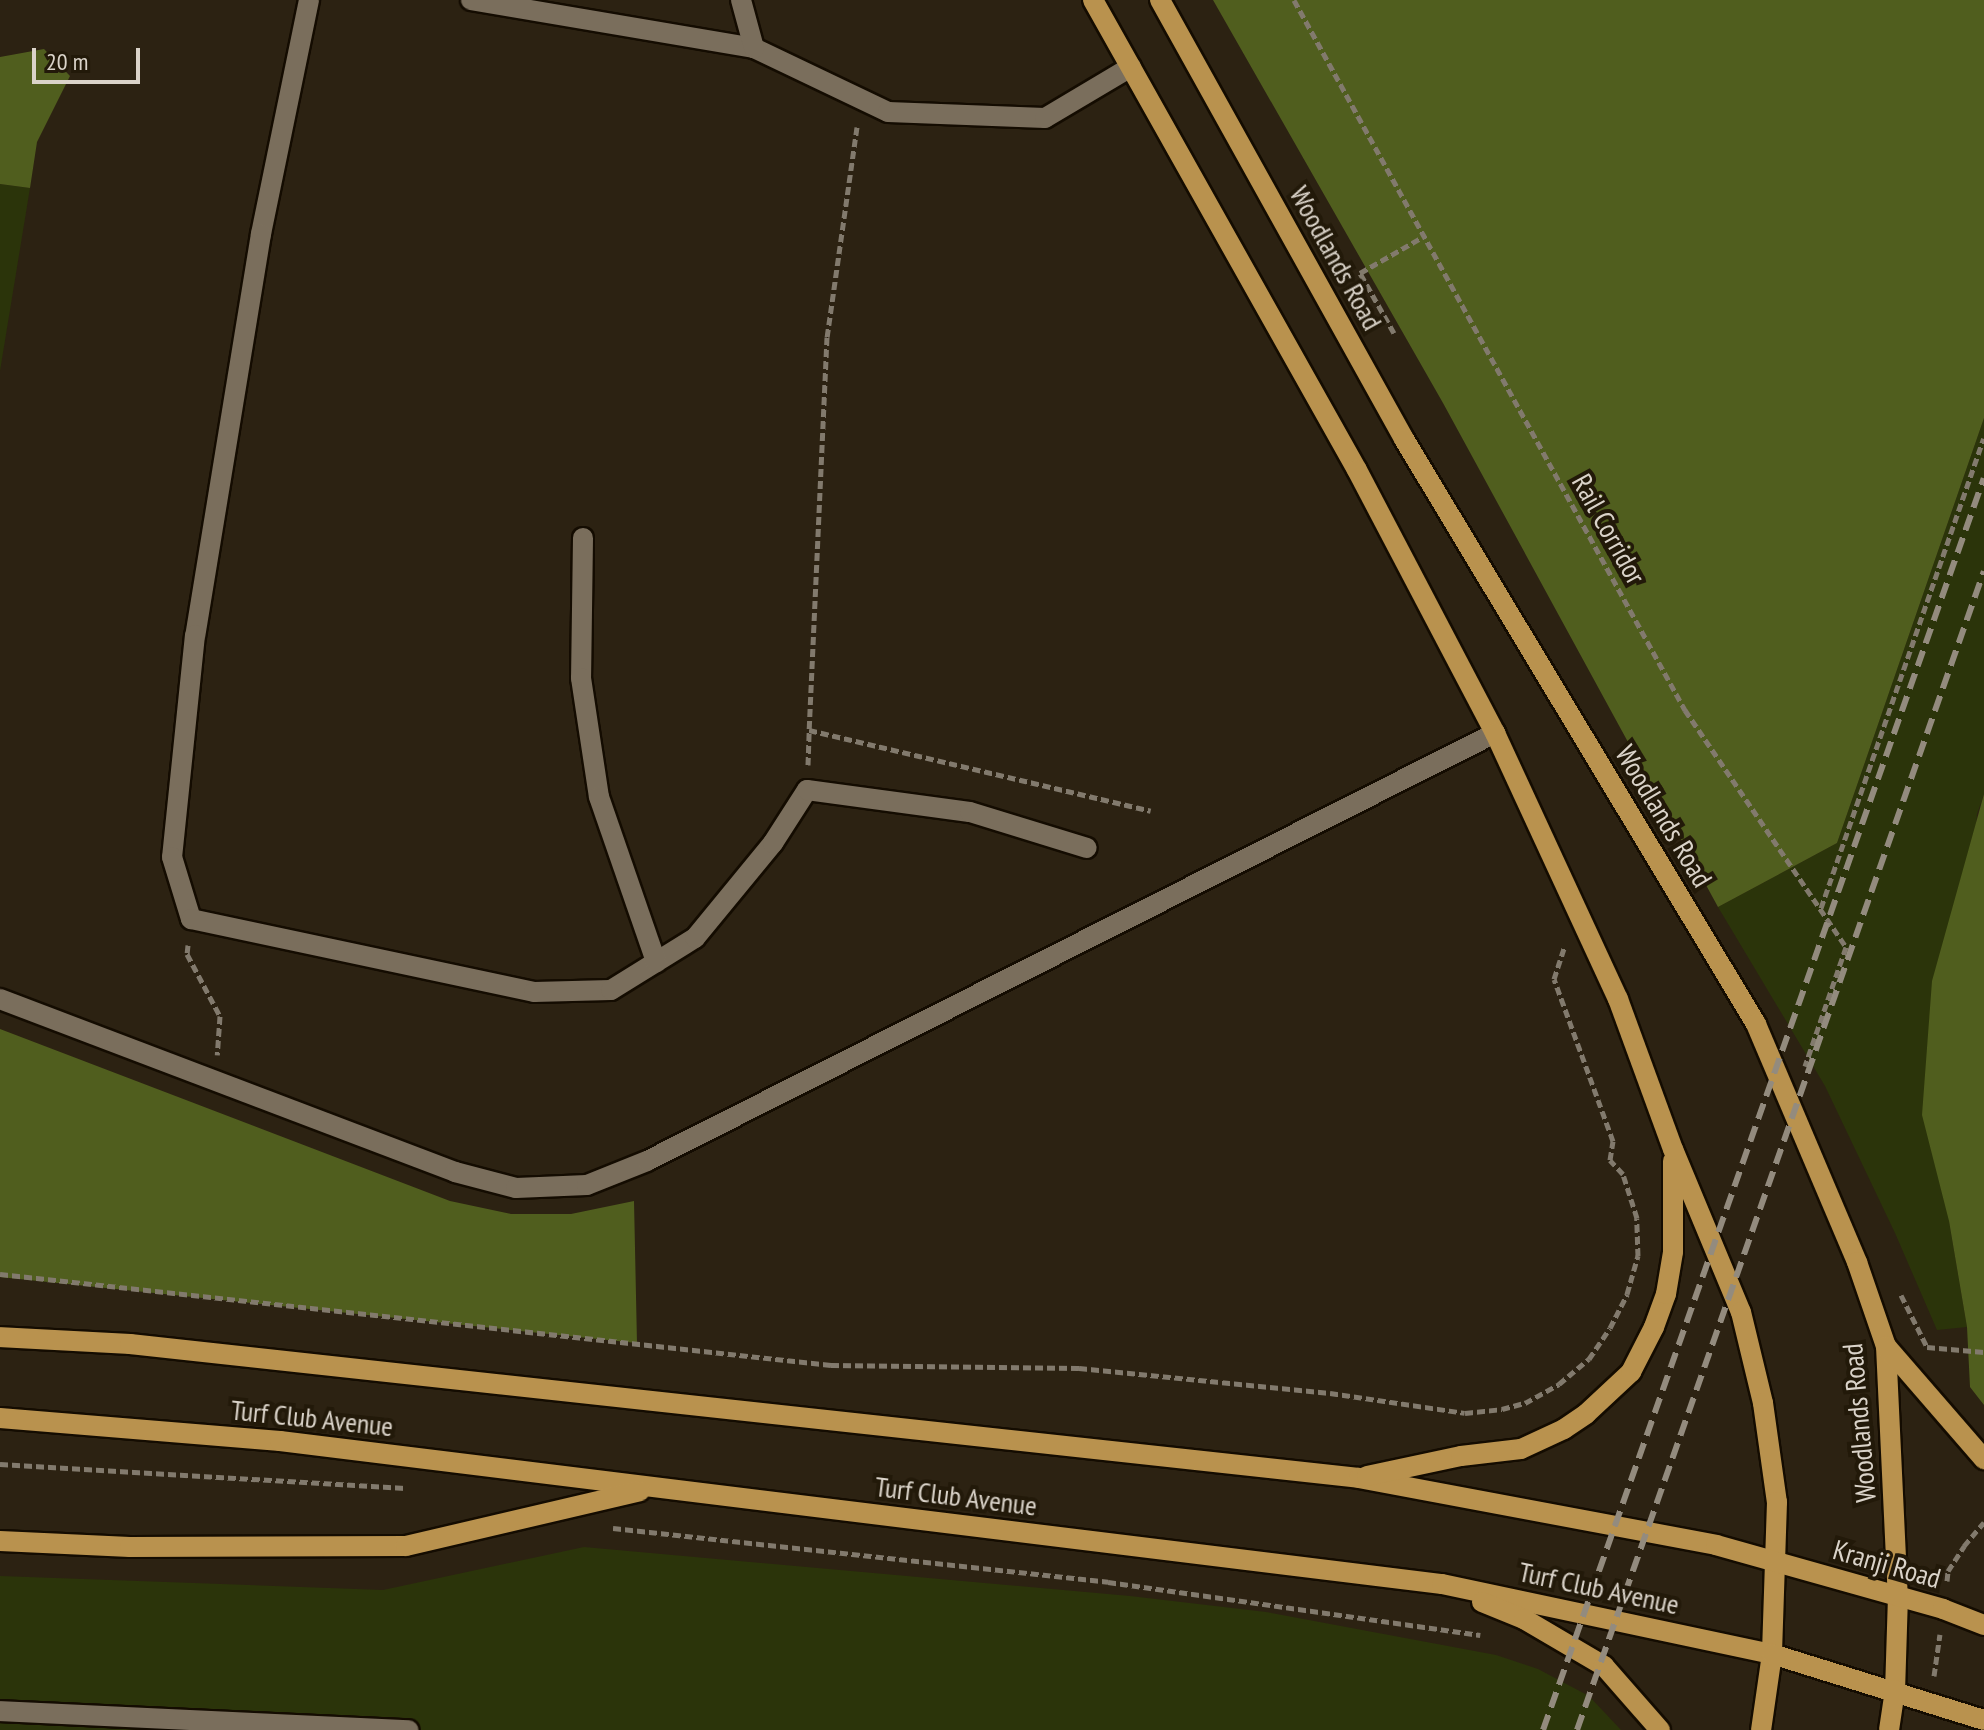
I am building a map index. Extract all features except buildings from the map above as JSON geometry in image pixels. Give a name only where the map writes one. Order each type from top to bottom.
[{"type":"main road","points":[[1093,0],[1357,470],[1495,733],[1618,999],[1673,1149],[1741,1312],[1763,1403],[1777,1502],[1772,1561],[1772,1654],[1761,1730]]},
{"type":"main road","name":"Woodlands Road","points":[[1160,0],[1404,439],[1756,1024],[1857,1262],[1886,1346],[1898,1596],[1895,1690],[1889,1730]]},
{"type":"main road","points":[[1359,1478],[1461,1456],[1521,1449],[1586,1414],[1631,1372],[1654,1327],[1666,1294],[1673,1252],[1673,1149]]},
{"type":"main road","name":"Turf Club Avenue","points":[[0,1337],[146,1345],[1359,1478],[1716,1545],[1772,1561]]},
{"type":"main road","points":[[1886,1346],[1984,1459]]},
{"type":"main road","name":"Turf Club Avenue","points":[[0,1418],[280,1441],[1442,1584],[1772,1654],[1895,1690]]},
{"type":"main road","points":[[0,1541],[130,1547],[406,1546],[655,1487]]},
{"type":"main road","name":"Kranji Road","points":[[1772,1561],[1898,1596],[1984,1625]]},
{"type":"main road","points":[[1442,1584],[1524,1619],[1604,1666],[1660,1730]]},
{"type":"main road","points":[[1895,1690],[1984,1720]]},
{"type":"street","points":[[309,0],[261,234],[195,635],[172,857],[191,919],[534,992],[611,990],[695,938],[773,843],[807,790],[970,812],[1087,848]]},
{"type":"street","points":[[471,0],[754,48],[888,112],[1045,118],[1131,67]]},
{"type":"street","points":[[741,0],[754,48]]},
{"type":"street","points":[[583,538],[581,678],[599,797],[656,962]]},
{"type":"street","points":[[0,999],[455,1172],[516,1188],[587,1185],[647,1161],[1495,733]]},
{"type":"street","points":[[0,1711],[409,1730]]},
{"type":"path","name":"Rail Corridor","points":[[1294,0],[1685,710],[1846,947],[1803,1073]]},
{"type":"path","points":[[861,98],[827,337],[809,730],[1151,811]]},
{"type":"path","points":[[1394,333],[1360,273],[1426,235]]},
{"type":"path","points":[[1821,909],[1984,438]]},
{"type":"path","points":[[191,919],[187,954],[220,1016],[216,1080]]},
{"type":"path","points":[[0,1274],[831,1365],[1079,1368],[1301,1390],[1465,1413],[1502,1409],[1525,1403],[1559,1384],[1589,1359],[1610,1328],[1627,1294],[1638,1256],[1637,1218],[1623,1174],[1610,1160],[1611,1135],[1554,979],[1566,942]]},
{"type":"path","points":[[1927,1347],[1984,1352]]},
{"type":"path","points":[[0,1464],[412,1488]]},
{"type":"path","points":[[1964,1546],[1984,1522]]},
{"type":"path","points":[[610,1528],[1108,1582],[1483,1636]]},
{"type":"green space","points":[[1213,0],[1984,0],[1984,418],[1837,843],[1718,907],[1443,403]]},
{"type":"green space","points":[[44,49],[70,76],[37,142],[30,188],[0,184],[0,57]]},
{"type":"green space","points":[[0,184],[30,188],[0,371]]},
{"type":"green space","points":[[1984,418],[1984,794],[1977,814],[1949,1221],[1967,1327],[1937,1330],[1825,1086],[1718,907],[1837,843]]},
{"type":"green space","points":[[1984,794],[1984,1405],[1970,1387],[1967,1327],[1949,1221],[1922,1115],[1932,981]]},
{"type":"green space","points":[[0,1029],[450,1201],[511,1214],[571,1214],[634,1201],[637,1343],[0,1277]]},
{"type":"green space","points":[[584,1547],[1130,1596],[1266,1612],[1496,1655],[1538,1669],[1589,1696],[1621,1730],[0,1730],[0,1576],[383,1590]]},
{"type":"railway","points":[[1543,1730],[1984,478]]},
{"type":"railway","points":[[1577,1730],[1984,571]]}]
